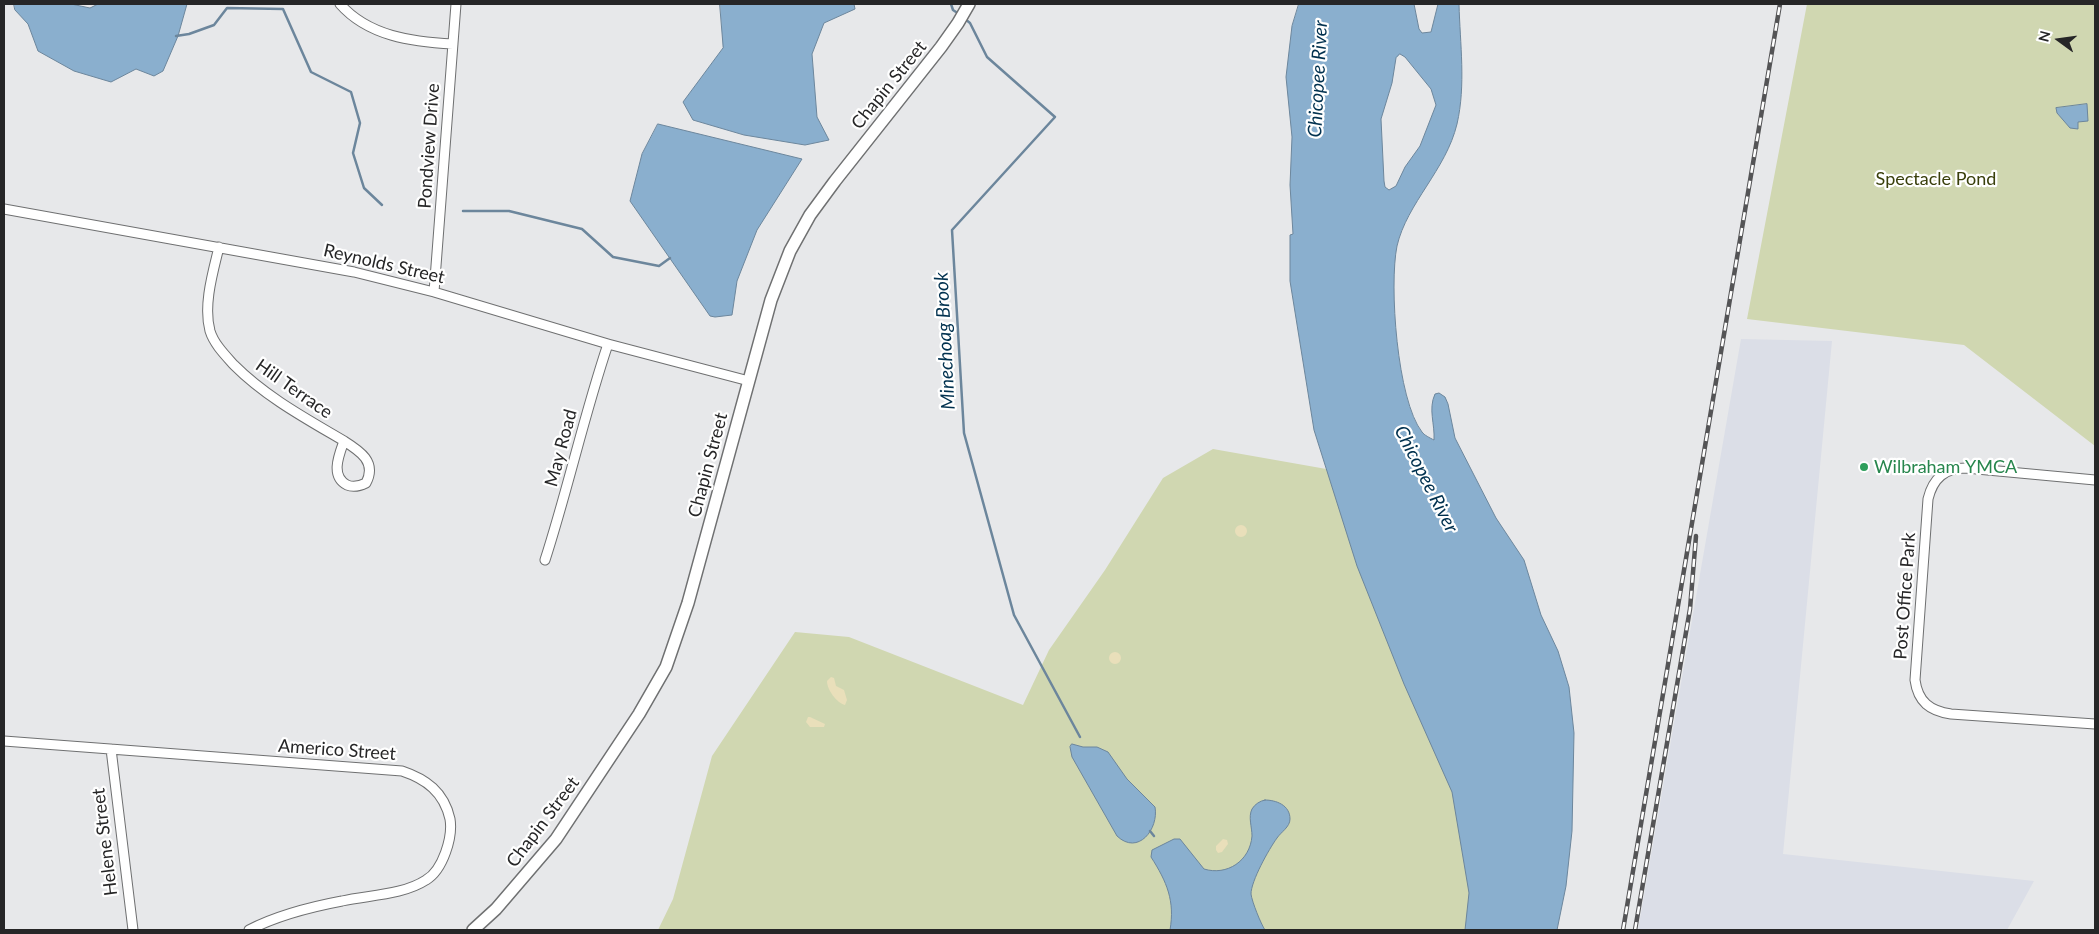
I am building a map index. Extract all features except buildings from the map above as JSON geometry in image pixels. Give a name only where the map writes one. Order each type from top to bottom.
[{"type":"main road","name":"Chapin Street","points":[[473,930],[496,909],[556,839],[639,714],[666,667],[688,603],[771,300],[798,234],[835,181],[918,77],[967,8]]},
{"type":"street","points":[[340,4],[353,17],[369,28],[390,36],[416,42],[453,44]]},
{"type":"street","name":"Pondview Drive","points":[[434,292],[456,4]]},
{"type":"street","name":"Reynolds Street","points":[[4,209],[354,272],[434,292],[608,344],[749,381]]},
{"type":"street","name":"Hill Terrace","points":[[219,247],[208,308],[210,333],[217,346],[249,380],[265,392],[312,423],[344,441],[363,454],[371,468],[366,483],[359,487],[344,483],[339,477],[337,470],[338,462],[344,441]]},
{"type":"street","name":"May Road","points":[[546,560],[564,503],[597,378],[608,344]]},
{"type":"street","name":"Post Office Park","points":[[2095,480],[1966,468],[1949,470],[1933,483],[1928,499],[1915,680],[1923,702],[1936,711],[1951,714],[2095,724]]},
{"type":"street","name":"Americo Street","points":[[4,741],[402,770],[415,775],[438,791],[448,810],[450,834],[442,860],[429,879],[418,885],[387,893],[303,909],[248,930]]},
{"type":"street","name":"Helene Street","points":[[111,749],[133,930]]},
{"type":"shaded area","points":[[1741,339],[1832,341],[1783,854],[2034,881],[2007,930],[1638,930]]},
{"type":"green space","name":"Spectacle Pond","points":[[1807,4],[2095,4],[2095,446],[1964,345],[1747,319]]},
{"type":"green space","points":[[1213,449],[1332,470],[1458,764],[1477,930],[658,930],[673,899],[712,756],[795,632],[849,637],[1023,705],[1049,650],[1105,570],[1163,478]]},
{"type":"sand","points":[[1243,525],[1246,526],[1246,536],[1239,537],[1236,536],[1235,529],[1236,526]]},
{"type":"sand","points":[[1115,652],[1121,658],[1115,664],[1109,658]]},
{"type":"sand","points":[[831,677],[834,678],[836,686],[844,690],[847,700],[845,705],[836,699],[829,688],[827,681]]},
{"type":"sand","points":[[808,717],[825,724],[824,727],[810,727],[806,722]]},
{"type":"sand","points":[[1223,839],[1227,840],[1228,844],[1222,852],[1218,853],[1216,846]]},
{"type":"water","points":[[14,4],[71,4],[90,8],[98,4],[187,4],[178,36],[163,71],[154,76],[136,69],[111,82],[74,71],[38,51],[28,24],[15,10]]},
{"type":"water","points":[[720,4],[854,4],[855,9],[824,23],[812,54],[817,117],[829,140],[805,145],[744,135],[693,120],[683,102],[723,48]]},
{"type":"water","name":"Chicopee River","points":[[1299,4],[1414,4],[1419,29],[1422,33],[1431,32],[1438,4],[1459,4],[1462,64],[1460,109],[1452,141],[1409,215],[1397,246],[1394,287],[1397,342],[1406,395],[1413,416],[1423,433],[1434,440],[1433,400],[1435,394],[1439,393],[1445,397],[1455,438],[1496,518],[1524,560],[1541,615],[1558,651],[1569,687],[1574,733],[1572,831],[1566,886],[1557,930],[1465,930],[1469,893],[1452,792],[1404,684],[1357,566],[1314,430],[1290,281],[1290,235],[1293,234],[1290,185],[1292,137],[1286,77],[1292,26]],"holes":[[[1400,54],[1405,57],[1431,89],[1436,105],[1420,146],[1405,167],[1396,186],[1389,190],[1385,187],[1384,181],[1381,119],[1392,83],[1396,58]]]},
{"type":"water","points":[[2087,104],[2088,121],[2078,122],[2078,129],[2070,128],[2057,113],[2056,108]]},
{"type":"water","points":[[658,124],[802,159],[757,230],[737,281],[732,315],[710,316],[630,201],[642,154]]},
{"type":"water","points":[[1072,744],[1083,747],[1097,747],[1108,752],[1127,779],[1155,807],[1154,824],[1145,837],[1132,843],[1117,836],[1072,757],[1070,747]]},
{"type":"water","points":[[1265,800],[1282,804],[1288,810],[1290,819],[1289,825],[1277,838],[1265,857],[1252,888],[1253,902],[1265,930],[1170,930],[1171,910],[1168,892],[1151,857],[1152,850],[1174,839],[1180,839],[1204,869],[1213,871],[1229,868],[1247,853],[1252,836],[1250,819],[1252,809],[1256,804]]},
{"type":"waterway","name":"Minechoag Brook","points":[[951,4],[953,10],[959,14]]},
{"type":"waterway","name":"Minechoag Brook","points":[[176,36],[189,34],[214,25],[227,8],[283,9],[311,72],[351,92],[360,123],[353,153],[364,188],[382,205]]},
{"type":"waterway","name":"Minechoag Brook","points":[[965,19],[970,23],[987,57],[1055,117],[952,230],[964,433],[1014,615],[1080,737]]},
{"type":"waterway","name":"Minechoag Brook","points":[[463,211],[509,211],[582,229],[613,257],[659,266],[670,258]]},
{"type":"waterway","name":"Minechoag Brook","points":[[1150,831],[1154,836]]},
{"type":"railway","points":[[1623,930],[1780,4]]},
{"type":"railway","points":[[1635,930],[1690,609],[1696,536]]},
{"type":"place","name":"Wilbraham YMCA","points":[[1864,467]]}]
